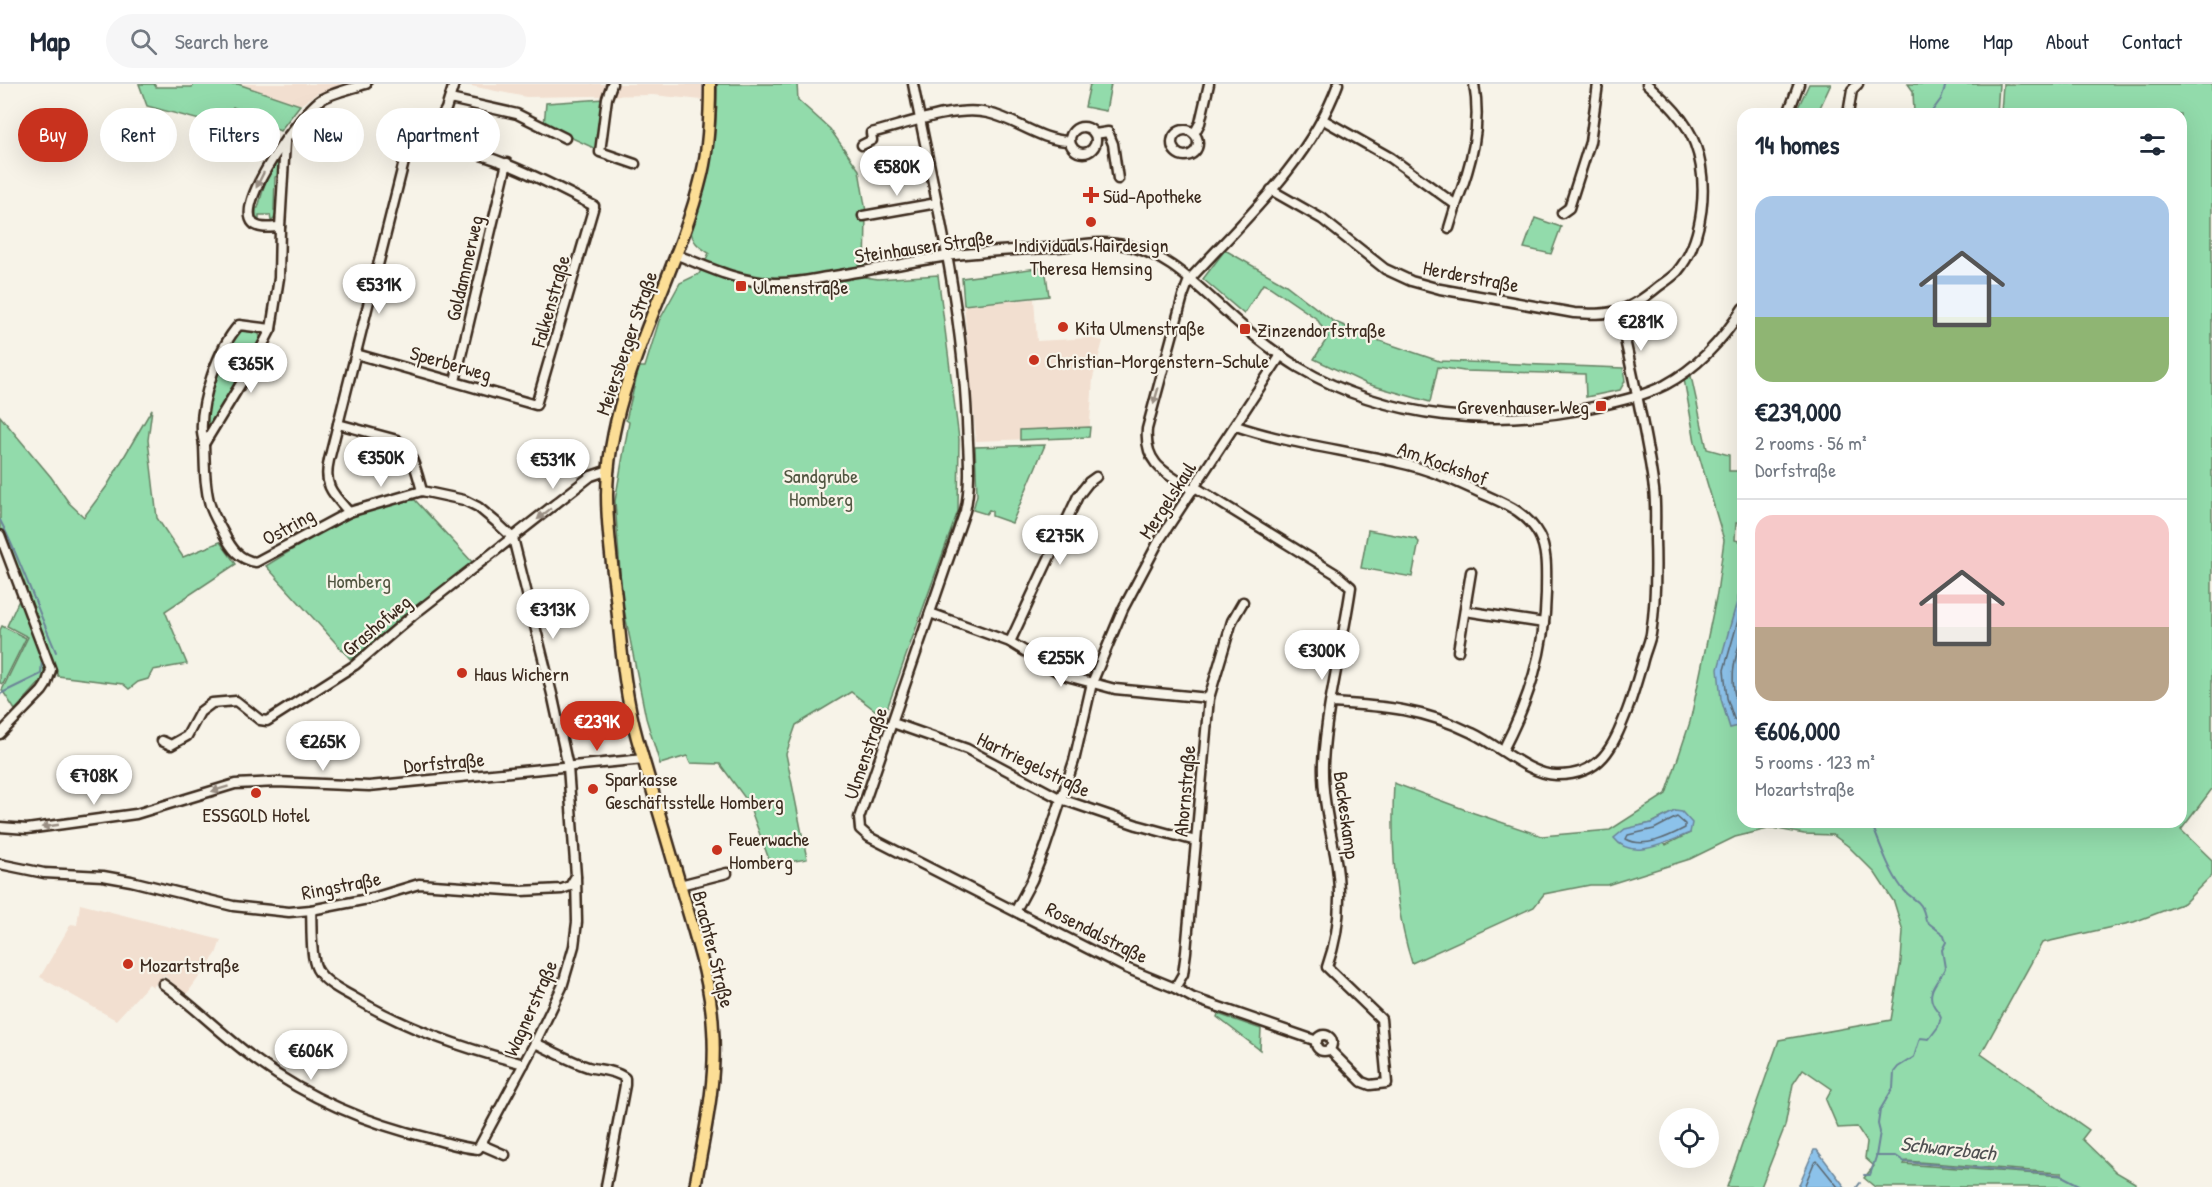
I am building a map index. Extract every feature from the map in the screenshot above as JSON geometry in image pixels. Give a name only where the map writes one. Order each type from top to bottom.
[{"type":"main road","name":"Meiersberger Straße","points":[[644,759],[628,705],[608,513],[609,470],[612,443],[631,374],[697,191],[705,160],[710,115],[710,84]]},
{"type":"main road","name":"Brachter Straße","points":[[644,759],[710,995],[714,1068],[695,1187]]},
{"type":"street","points":[[280,227],[262,227],[254,224],[251,219],[251,207],[260,180],[307,111],[322,99],[366,84]]},
{"type":"street","points":[[445,108],[454,84]]},
{"type":"street","points":[[612,84],[607,98],[600,152],[634,164]]},
{"type":"street","name":"Ulmenstraße","points":[[869,837],[860,829],[860,818],[965,511],[969,484],[960,331],[948,256],[913,84]]},
{"type":"street","points":[[1194,134],[1200,123],[1209,84]]},
{"type":"street","points":[[1194,489],[1156,465],[1149,455],[1146,438],[1149,418],[1189,280],[1271,190],[1298,155],[1322,119],[1338,84]]},
{"type":"street","points":[[1449,228],[1476,136],[1474,84]]},
{"type":"street","points":[[1562,213],[1569,208],[1590,142],[1598,84]]},
{"type":"street","name":"Herderstraße","points":[[1271,190],[1322,219],[1386,269],[1411,281],[1440,289],[1574,313],[1597,314],[1619,311],[1650,294],[1677,271],[1696,238],[1703,206],[1700,164],[1695,144],[1685,123],[1647,84]]},
{"type":"street","points":[[1790,108],[1799,84]]},
{"type":"street","points":[[1849,108],[1851,90],[1858,84]]},
{"type":"street","points":[[450,99],[517,114],[565,138]]},
{"type":"street","points":[[862,146],[872,140],[871,133],[952,112],[975,111],[997,116],[1055,141],[1070,141]]},
{"type":"street","points":[[1322,119],[1391,158],[1456,205]]},
{"type":"street","points":[[1095,134],[1094,146],[1088,152],[1080,153],[1075,150],[1070,141],[1071,133],[1079,127],[1087,127],[1095,134],[1108,132],[1113,144],[1118,179]]},
{"type":"street","points":[[204,444],[255,362],[271,329],[279,278],[285,142]]},
{"type":"street","points":[[500,161],[507,163]]},
{"type":"street","points":[[349,512],[333,494],[326,473],[404,162]]},
{"type":"street","name":"Falkenstraße","points":[[507,163],[594,206],[536,405]]},
{"type":"street","name":"Goldammerweg","points":[[455,381],[507,163]]},
{"type":"street","points":[[863,216],[937,202]]},
{"type":"street","name":"Steinhauser Straße","points":[[675,254],[732,276],[776,283],[828,277],[948,256],[1095,243],[1120,244],[1162,258],[1245,329],[1314,375],[1375,400],[1424,411],[1478,418],[1521,418],[1562,413],[1636,398],[1666,384],[1692,367],[1730,328],[1737,317]]},
{"type":"street","points":[[1332,703],[1422,712],[1472,732],[1522,764],[1539,772],[1555,775],[1574,774],[1593,767],[1607,754],[1616,740],[1639,679],[1641,664],[1651,636],[1654,607],[1654,491],[1619,311]]},
{"type":"street","points":[[204,444],[202,431],[207,393],[218,361],[233,331],[239,325],[271,329]]},
{"type":"street","name":"Sperberweg","points":[[356,354],[536,405]]},
{"type":"street","name":"Mergelskaul","points":[[1016,910],[1036,869],[1061,800],[1077,751],[1092,683],[1132,591],[1160,540],[1281,355]]},
{"type":"street","points":[[338,424],[397,440],[404,446],[412,460],[422,491]]},
{"type":"street","name":"Am Kockshof","points":[[1236,426],[1329,449],[1402,463],[1456,481],[1512,507],[1525,516],[1544,548],[1544,623],[1539,657],[1530,690],[1503,750]]},
{"type":"street","name":"Ostring","points":[[204,444],[210,504],[231,547],[247,561],[256,562],[349,512],[422,491],[450,496],[478,507],[513,538]]},
{"type":"street","name":"Grashofweg","points":[[162,741],[171,745],[188,736],[200,712],[212,703],[236,701],[260,720],[267,721],[355,665],[412,616],[591,476],[609,470]]},
{"type":"street","points":[[1010,642],[1078,496],[1096,477]]},
{"type":"street","name":"Backeskamp","points":[[1194,489],[1336,574],[1351,587],[1323,764],[1324,795],[1339,884],[1339,913],[1334,947],[1327,967],[1380,1019],[1387,1083],[1370,1085],[1362,1082],[1329,1049]]},
{"type":"street","points":[[0,535],[51,670],[42,691],[0,734]]},
{"type":"street","points":[[513,538],[568,767],[576,876]]},
{"type":"street","points":[[1458,651],[1471,572]]},
{"type":"street","name":"Ahornstraße","points":[[1175,988],[1183,974],[1209,698],[1232,621],[1243,602]]},
{"type":"street","points":[[1465,611],[1544,623]]},
{"type":"street","points":[[930,613],[1010,642],[1063,675],[1115,689],[1209,698]]},
{"type":"street","name":"Hartriegelstraße","points":[[893,723],[967,749],[1061,800],[1137,825],[1196,841]]},
{"type":"street","name":"Dorfstraße","points":[[0,829],[27,829],[136,814],[235,784],[369,786],[644,759]]},
{"type":"street","name":"Rosendalstraße","points":[[869,837],[1126,968],[1193,998],[1317,1041],[1321,1036],[1328,1036],[1332,1044],[1329,1049]]},
{"type":"street","name":"Ringstraße","points":[[0,864],[44,873],[103,876],[233,906],[289,912],[373,898],[419,884],[521,891],[562,889],[570,886],[576,876]]},
{"type":"street","points":[[680,885],[727,873]]},
{"type":"street","name":"Wagnerstraße","points":[[480,1147],[562,987],[574,946],[577,922],[576,876]]},
{"type":"street","points":[[311,910],[315,967],[336,987],[400,1023],[431,1036],[477,1052],[524,1064]]},
{"type":"street","points":[[163,984],[185,999],[258,1062],[312,1097],[380,1125],[480,1147],[505,1155]]},
{"type":"street","points":[[535,1043],[568,1059],[620,1074],[625,1078],[626,1085],[606,1186]]},
{"type":"shaded area","points":[[238,84],[351,84],[318,93],[300,105]]},
{"type":"shaded area","points":[[461,84],[702,84],[702,100],[653,95],[526,97]]},
{"type":"shaded area","name":"Christian-Morgenstern-Schule","points":[[1034,299],[1037,341],[1090,338],[1103,341],[1093,378],[1089,437],[976,441],[964,305]]},
{"type":"shaded area","name":"Mozartstraße","points":[[80,904],[221,940],[216,954],[186,995],[164,975],[153,987],[149,984],[116,1020],[40,977],[71,924],[77,925]]},
{"type":"green space","points":[[139,84],[154,84],[156,87],[192,87],[194,84],[238,84],[300,105],[298,108],[292,108],[292,115],[280,131],[280,108],[189,108],[189,117],[177,114],[177,108],[147,106]]},
{"type":"green space","name":"Sandgrube Homberg","points":[[717,84],[797,84],[798,100],[830,129],[859,170],[866,212],[865,277],[878,279],[938,275],[959,439],[958,511],[884,717],[851,692],[796,725],[786,754],[807,859],[771,865],[748,802],[720,764],[690,763],[687,756],[660,764],[646,718],[622,600],[615,501],[629,422],[626,420],[639,367],[645,367],[659,321],[680,283],[699,274],[709,253],[695,242],[691,231],[711,159],[716,123]]},
{"type":"green space","points":[[1090,84],[1111,84],[1106,111],[1085,107]]},
{"type":"green space","points":[[1809,84],[1831,84],[1820,108],[1798,108]]},
{"type":"green space","points":[[1908,84],[1999,84],[1997,108],[1914,108],[1913,91]]},
{"type":"green space","points":[[2003,84],[2212,84],[2212,789],[2187,822],[2187,108],[2001,108]]},
{"type":"green space","points":[[604,99],[598,150],[544,125],[546,103]]},
{"type":"green space","points":[[279,162],[278,176],[275,177],[274,210],[277,210],[271,221],[270,215],[259,215],[259,222],[256,222],[256,208],[258,208],[265,183],[274,166],[273,163]]},
{"type":"green space","points":[[1535,218],[1561,227],[1551,254],[1524,248]]},
{"type":"green space","points":[[1225,250],[1286,285],[1333,321],[1380,341],[1439,361],[1623,368],[1625,381],[1620,390],[1586,397],[1585,374],[1464,371],[1438,367],[1430,402],[1367,384],[1314,359],[1328,337],[1317,319],[1270,287],[1263,284],[1244,314],[1203,279]]},
{"type":"green space","points":[[1045,267],[1049,296],[964,305],[962,278]]},
{"type":"green space","points":[[239,329],[257,331],[262,340],[207,433],[208,408],[215,379],[226,351]]},
{"type":"green space","points":[[1691,376],[1707,449],[1729,455],[1729,471],[1737,471],[1735,540],[1737,540],[1737,828],[1772,828],[1735,837],[1690,859],[1607,885],[1590,885],[1544,894],[1534,907],[1412,963],[1401,919],[1395,874],[1394,783],[1542,836],[1610,830],[1666,794],[1690,722],[1717,593],[1724,540],[1695,442],[1684,379]],"holes":[[[1675,811],[1690,833],[1666,845],[1638,826],[1652,823]]]},
{"type":"green space","points":[[152,409],[148,440],[157,518],[183,557],[220,542],[236,564],[165,611],[187,664],[153,670],[148,679],[138,682],[129,689],[123,684],[58,676],[0,532],[0,416],[51,477],[69,503],[84,517],[107,486]]},
{"type":"green space","points":[[1090,427],[1089,437],[1020,440],[1020,430]]},
{"type":"green space","points":[[1045,445],[1012,523],[992,516],[992,511],[989,510],[986,514],[973,510],[977,495],[975,447]]},
{"type":"green space","name":"Homberg","points":[[405,500],[415,500],[473,563],[353,662],[266,566],[350,518]]},
{"type":"green space","points":[[1368,530],[1416,539],[1419,542],[1412,577],[1361,568]]},
{"type":"green space","points":[[20,598],[44,663],[44,678],[15,710],[2,690],[28,637],[7,626]]},
{"type":"green space","points":[[2,626],[26,638],[3,684],[0,683],[0,630]]},
{"type":"green space","points":[[1772,828],[2183,828],[2181,830],[2212,860],[2212,875],[2184,903],[2134,922],[2042,943],[1981,1054],[2089,1130],[2082,1139],[2116,1172],[2135,1183],[2135,1187],[1875,1187],[1864,1178],[1874,1166],[1865,1158],[1867,1142],[1857,1127],[1838,1128],[1826,1100],[1832,1089],[1803,1069],[1793,1084],[1785,1126],[1761,1187],[1727,1187],[1779,1040],[1891,1020],[1901,961],[1903,931],[1894,902],[1875,873],[1848,846],[1833,835],[1804,834]],"holes":[[[1906,1161],[2062,1173],[2063,1176],[1904,1164]]]},
{"type":"green space","points":[[1218,1014],[1261,1029],[1260,1050],[1217,1017]]},
{"type":"water","points":[[1737,602],[1737,726],[1730,728],[1721,699],[1718,669]]},
{"type":"water","points":[[1675,811],[1682,812],[1692,823],[1690,833],[1640,849],[1622,845],[1614,838],[1625,829],[1652,823]]},
{"type":"water","points":[[1814,1150],[1817,1150],[1845,1187],[1798,1187]]},
{"type":"waterway","name":"Schwarzbach","points":[[1934,108],[1941,99],[1946,84]]},
{"type":"waterway","points":[[0,520],[56,652]]},
{"type":"waterway","points":[[0,694],[41,674],[42,659]]},
{"type":"waterway","name":"Schwarzbach","points":[[1873,828],[1897,881],[1920,904],[1926,921],[1944,935],[1946,942],[1942,950],[1945,968],[1931,994],[1933,1004],[1941,1017],[1938,1027],[1929,1039],[1920,1038],[1914,1057],[1894,1072],[1893,1088],[1880,1110],[1878,1124],[1880,1132],[1876,1156],[1896,1156],[1905,1162],[2060,1175],[2083,1187]]},
{"type":"waterway","points":[[1864,1175],[1870,1175],[1876,1157]]},
{"type":"waterway","points":[[1857,1187],[1860,1183]]},
{"type":"place","name":"Süd-Apotheke","points":[[1091,195]]},
{"type":"place","name":"Individuals Hairdesign Theresa Hemsing","points":[[1091,222]]},
{"type":"place","name":"Ulmenstraße","points":[[741,286]]},
{"type":"place","name":"Kita Ulmenstraße","points":[[1063,327]]},
{"type":"place","name":"Zinzendorfstraße","points":[[1245,329]]},
{"type":"place","name":"Christian-Morgenstern-Schule","points":[[1034,360]]},
{"type":"place","name":"Grevenhauser Weg","points":[[1601,406]]},
{"type":"place","name":"Haus Wichern","points":[[462,673]]},
{"type":"place","name":"Sparkasse Geschäftsstelle Homberg","points":[[593,789]]},
{"type":"place","name":"ESSGOLD Hotel","points":[[256,793]]},
{"type":"place","name":"Feuerwache Homberg","points":[[717,850]]},
{"type":"place","name":"Mozartstraße","points":[[128,964]]}]
